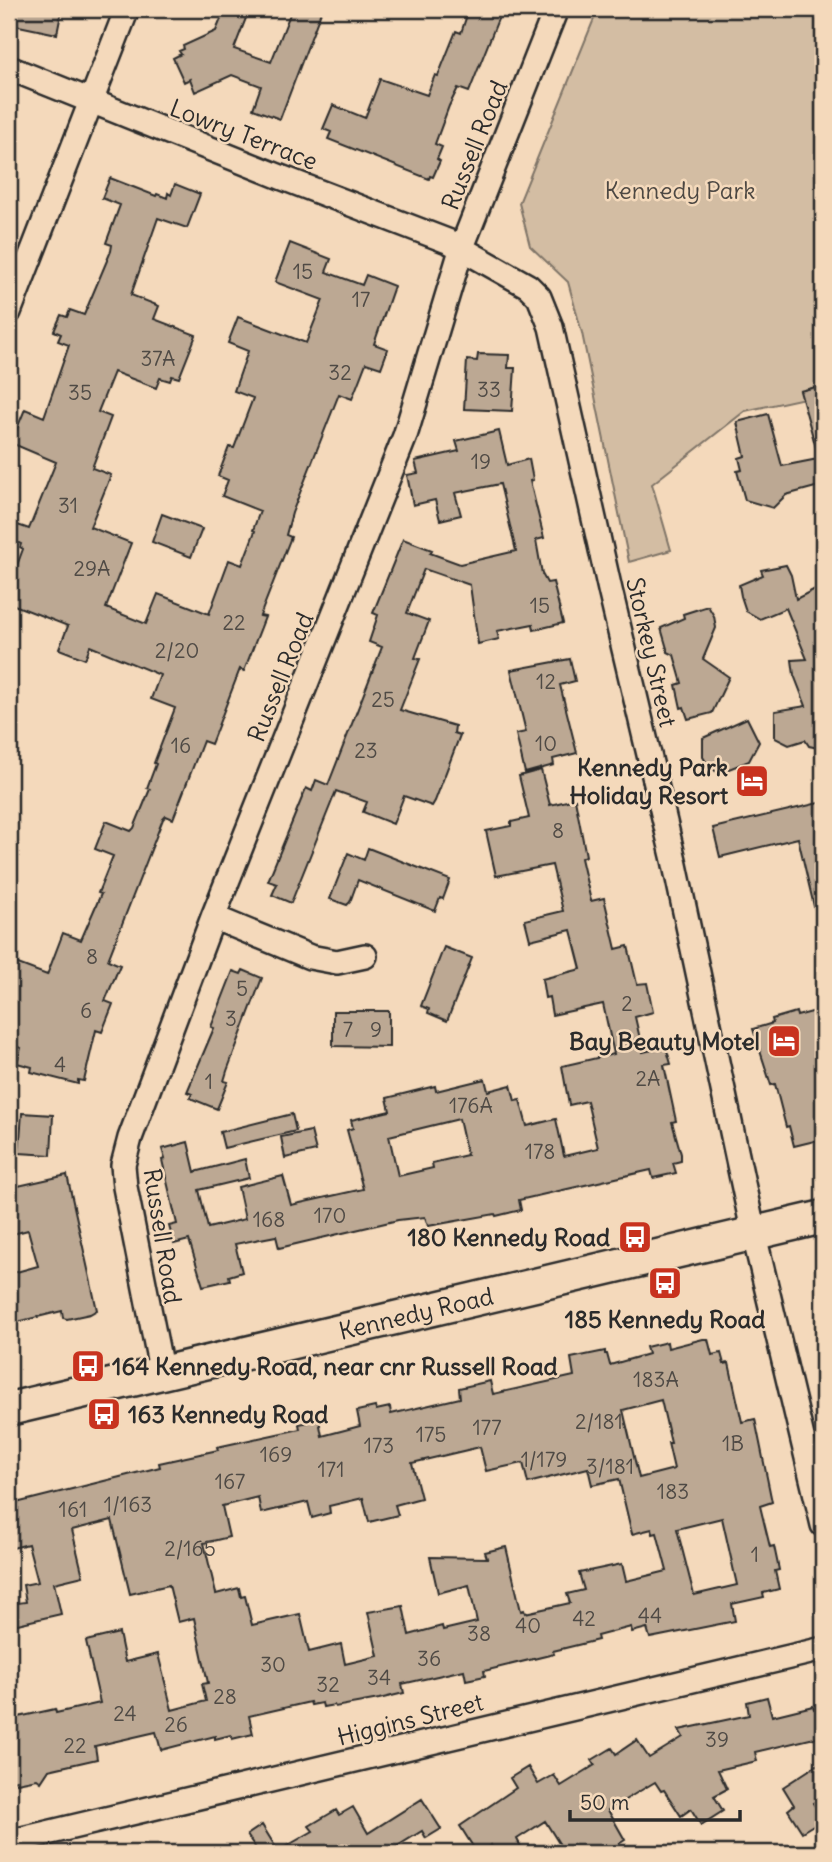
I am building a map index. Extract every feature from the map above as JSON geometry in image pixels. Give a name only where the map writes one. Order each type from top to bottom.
[{"type":"main road","name":"Kennedy Road","points":[[9,1409],[823,1217]]},
{"type":"street","points":[[9,312],[127,9]]},
{"type":"street","name":"Russell Road","points":[[162,1374],[125,1187],[123,1165],[133,1129],[213,917],[405,436],[462,247],[556,9]]},
{"type":"street","name":"Lowry Terrace","points":[[9,68],[462,247]]},
{"type":"street","name":"Storkey Street","points":[[462,247],[528,286],[539,297],[551,327],[674,860],[754,1235],[823,1525]]},
{"type":"street","points":[[213,917],[310,957],[337,962],[365,956]]},
{"type":"street","name":"Higgins Street","points":[[9,1842],[823,1649]]},
{"type":"green space","name":"Kennedy Park","points":[[598,9],[823,9],[823,394],[745,411],[652,484],[671,550],[629,562],[582,333],[568,282],[530,246],[519,203]]},
{"type":"building","points":[[9,9],[62,9],[57,34],[9,24]]},
{"type":"building","points":[[225,9],[243,9],[241,16],[246,18],[234,49],[271,62],[292,9],[322,9],[280,119],[253,109],[261,86],[232,75],[195,92],[190,79],[184,82],[173,58],[181,54],[179,51],[184,49],[183,46],[216,31]]},
{"type":"building","points":[[469,9],[502,9],[469,92],[458,88],[449,106],[435,144],[442,147],[437,159],[440,161],[433,177],[430,176],[429,179],[328,139],[331,132],[323,129],[333,105],[365,118],[380,79],[427,95],[435,75],[438,76],[456,31],[461,33]]},
{"type":"building","points":[[110,178],[167,198],[175,184],[200,194],[187,228],[158,218],[131,295],[159,306],[154,319],[196,335],[179,378],[172,376],[170,381],[160,378],[156,388],[114,372],[98,412],[111,417],[92,468],[111,475],[90,527],[131,543],[106,608],[146,624],[158,594],[209,614],[229,560],[242,565],[255,531],[253,530],[260,511],[222,496],[228,480],[218,476],[229,447],[234,448],[253,398],[234,391],[248,351],[228,343],[238,317],[306,343],[323,300],[275,282],[290,243],[331,259],[326,272],[362,285],[366,275],[394,286],[374,344],[388,349],[381,368],[366,363],[352,399],[339,394],[292,513],[286,535],[291,537],[260,616],[265,617],[244,671],[240,669],[211,744],[203,741],[173,819],[166,816],[163,819],[108,960],[120,965],[105,1001],[113,1004],[102,1032],[96,1030],[84,1081],[78,1080],[78,1084],[31,1072],[32,1067],[17,1063],[21,1048],[9,1045],[9,972],[13,962],[47,975],[63,933],[81,940],[101,894],[98,893],[113,856],[95,849],[106,821],[131,831],[134,828],[150,789],[147,788],[156,764],[154,763],[175,708],[151,699],[160,675],[90,646],[85,659],[59,649],[68,626],[9,603],[9,587],[23,549],[21,544],[9,539],[9,522],[29,529],[56,462],[11,443],[25,409],[44,417],[69,345],[58,341],[61,334],[54,331],[61,315],[67,317],[70,310],[84,315],[111,251],[112,245],[106,243],[120,205],[102,198]]},
{"type":"building","points":[[478,354],[509,355],[508,368],[515,368],[512,411],[464,409],[467,360],[477,361]]},
{"type":"building","points":[[820,386],[823,399],[823,455],[818,455],[800,391]]},
{"type":"building","points":[[768,414],[782,466],[823,458],[823,485],[786,495],[773,508],[745,500],[737,471],[742,470],[739,458],[745,456],[737,422]]},
{"type":"building","points":[[499,431],[507,465],[529,459],[533,480],[530,481],[544,538],[536,540],[542,574],[547,583],[553,582],[563,623],[534,630],[533,624],[497,631],[499,639],[478,644],[470,585],[424,569],[407,613],[429,621],[415,658],[420,659],[400,710],[455,726],[454,733],[460,735],[435,801],[432,806],[404,796],[393,824],[363,812],[367,802],[336,791],[291,903],[272,895],[277,884],[268,881],[306,788],[312,791],[316,780],[328,785],[382,647],[369,642],[378,615],[373,613],[403,539],[460,564],[516,551],[500,484],[455,493],[461,515],[440,520],[435,500],[413,505],[407,475],[418,473],[415,461],[459,451],[456,441]]},
{"type":"building","points":[[162,514],[202,529],[191,557],[152,542]]},
{"type":"building","points":[[786,565],[796,599],[823,585],[823,749],[809,746],[805,740],[789,745],[775,738],[775,711],[806,706],[794,675],[792,660],[807,659],[786,608],[760,619],[746,611],[741,596],[739,585],[763,575],[761,570]]},
{"type":"building","points":[[708,606],[714,616],[716,628],[703,659],[729,677],[712,713],[688,719],[684,707],[681,708],[676,685],[682,683],[674,655],[668,652],[661,628],[684,618],[683,614]]},
{"type":"building","points":[[570,659],[575,681],[560,685],[577,753],[553,759],[554,765],[525,773],[516,734],[526,732],[511,670]]},
{"type":"building","points":[[747,718],[759,742],[749,761],[719,773],[710,768],[703,757],[703,738]]},
{"type":"building","points":[[541,770],[550,805],[575,799],[586,856],[581,858],[591,901],[604,898],[616,949],[628,946],[637,984],[647,983],[653,1012],[635,1017],[643,1052],[666,1047],[671,1064],[664,1065],[676,1121],[672,1122],[681,1154],[681,1161],[673,1163],[676,1173],[653,1178],[651,1170],[519,1200],[521,1210],[496,1216],[495,1214],[428,1226],[425,1217],[398,1220],[279,1248],[276,1236],[235,1244],[242,1272],[229,1276],[230,1280],[203,1286],[189,1240],[174,1244],[169,1226],[177,1224],[162,1160],[165,1159],[162,1149],[188,1142],[195,1172],[245,1159],[249,1178],[199,1190],[208,1228],[245,1219],[238,1187],[283,1176],[291,1205],[363,1189],[347,1130],[353,1128],[351,1120],[390,1111],[387,1098],[435,1086],[436,1091],[485,1079],[488,1091],[511,1085],[515,1101],[520,1100],[527,1126],[556,1119],[564,1156],[598,1148],[587,1101],[569,1105],[562,1066],[614,1054],[603,1004],[552,1015],[549,997],[545,998],[542,979],[581,969],[571,930],[530,940],[525,920],[563,911],[552,865],[496,876],[486,831],[511,826],[511,822],[529,818],[519,776]],"holes":[[[459,1119],[467,1155],[432,1163],[433,1168],[398,1176],[389,1136]]]},
{"type":"building","points":[[823,802],[823,914],[816,915],[798,838],[720,857],[713,828]]},
{"type":"building","points":[[368,848],[450,880],[435,911],[358,880],[347,905],[330,899],[348,853],[364,860]]},
{"type":"building","points":[[444,947],[472,958],[447,1021],[428,1013],[429,1009],[421,1006]]},
{"type":"building","points":[[243,970],[262,978],[227,1071],[224,1081],[228,1082],[217,1109],[190,1098],[192,1094],[187,1092],[214,1028],[211,1027],[233,971],[241,974]]},
{"type":"building","points":[[823,1009],[823,1139],[794,1146],[775,1084],[771,1085],[753,1029],[773,1023],[772,1019],[796,1012],[797,1016]]},
{"type":"building","points":[[333,1011],[389,1011],[389,1047],[333,1046]]},
{"type":"building","points":[[22,1113],[53,1115],[51,1155],[19,1153]]},
{"type":"building","points":[[292,1114],[296,1131],[224,1148],[220,1132]]},
{"type":"building","points":[[311,1131],[316,1151],[285,1158],[281,1137]]},
{"type":"building","points":[[67,1175],[97,1310],[67,1319],[63,1318],[62,1311],[9,1324],[9,1274],[38,1266],[28,1230],[9,1235],[9,1188]]},
{"type":"building","points":[[708,1339],[712,1355],[721,1353],[724,1364],[729,1363],[742,1422],[755,1419],[772,1502],[760,1506],[770,1547],[774,1546],[779,1570],[775,1571],[779,1589],[763,1593],[764,1597],[732,1604],[735,1621],[650,1638],[647,1628],[632,1632],[631,1627],[597,1636],[598,1640],[553,1651],[554,1654],[484,1671],[485,1676],[466,1680],[464,1670],[402,1684],[404,1693],[379,1699],[335,1707],[323,1707],[322,1703],[311,1705],[310,1702],[249,1716],[253,1734],[232,1739],[231,1735],[215,1739],[215,1736],[161,1750],[156,1732],[95,1746],[97,1759],[49,1770],[41,1782],[37,1779],[9,1782],[9,1719],[55,1709],[56,1713],[100,1703],[86,1641],[119,1633],[125,1662],[158,1654],[172,1710],[206,1701],[202,1684],[208,1683],[194,1618],[178,1622],[169,1585],[130,1594],[112,1520],[72,1530],[83,1576],[54,1583],[61,1614],[9,1626],[9,1604],[26,1602],[23,1585],[38,1582],[28,1544],[9,1549],[9,1510],[13,1509],[12,1504],[160,1467],[159,1463],[218,1450],[217,1447],[300,1429],[299,1424],[319,1420],[322,1436],[360,1426],[357,1411],[390,1407],[391,1414],[460,1398],[459,1388],[490,1381],[493,1394],[574,1376],[571,1358],[605,1351],[610,1365],[648,1354],[646,1347],[667,1342],[668,1348]],"holes":[[[661,1400],[674,1469],[639,1478],[623,1410]],[[480,1447],[486,1471],[523,1463],[528,1483],[588,1468],[592,1485],[619,1479],[632,1534],[652,1529],[653,1534],[657,1533],[667,1571],[626,1581],[622,1564],[579,1573],[584,1590],[567,1594],[570,1603],[525,1613],[524,1610],[521,1611],[506,1547],[485,1552],[487,1558],[430,1557],[438,1593],[469,1585],[477,1622],[443,1630],[442,1626],[409,1635],[403,1606],[368,1612],[378,1656],[345,1664],[341,1644],[309,1652],[300,1614],[252,1625],[245,1596],[241,1597],[239,1588],[216,1594],[204,1543],[229,1537],[222,1506],[258,1497],[261,1513],[308,1502],[312,1518],[330,1513],[329,1506],[363,1498],[369,1522],[398,1515],[395,1505],[421,1498],[412,1463]],[[722,1518],[737,1585],[694,1595],[677,1529]]]},
{"type":"building","points":[[767,1697],[772,1716],[813,1706],[814,1709],[823,1707],[823,1736],[755,1752],[757,1761],[718,1770],[727,1789],[714,1796],[723,1811],[701,1825],[691,1809],[681,1816],[664,1790],[661,1791],[655,1782],[608,1810],[625,1840],[605,1853],[565,1853],[545,1821],[517,1839],[524,1853],[497,1853],[491,1845],[477,1853],[460,1826],[516,1788],[510,1778],[528,1767],[538,1784],[554,1775],[561,1786],[595,1765],[592,1760],[612,1748],[616,1754],[637,1740],[649,1758],[683,1737],[679,1730],[749,1715],[747,1702]]},
{"type":"building","points":[[823,1761],[823,1796],[813,1803],[823,1819],[802,1832],[788,1810],[794,1805],[783,1787]]},
{"type":"building","points":[[422,1799],[441,1829],[426,1838],[422,1831],[386,1853],[259,1853],[247,1835],[262,1825],[278,1851],[313,1831],[309,1826],[336,1810],[339,1815],[353,1807],[368,1833]]},
{"type":"place","name":"Kennedy Park Holiday Resort","points":[[752,781]]},
{"type":"place","name":"Bay Beauty Motel","points":[[784,1041]]},
{"type":"place","name":"180 Kennedy Road","points":[[635,1237]]},
{"type":"place","name":"185 Kennedy Road","points":[[665,1283]]},
{"type":"place","name":"164 Kennedy Road, near cnr Russell Road","points":[[88,1366]]},
{"type":"place","name":"163 Kennedy Road","points":[[104,1414]]}]
